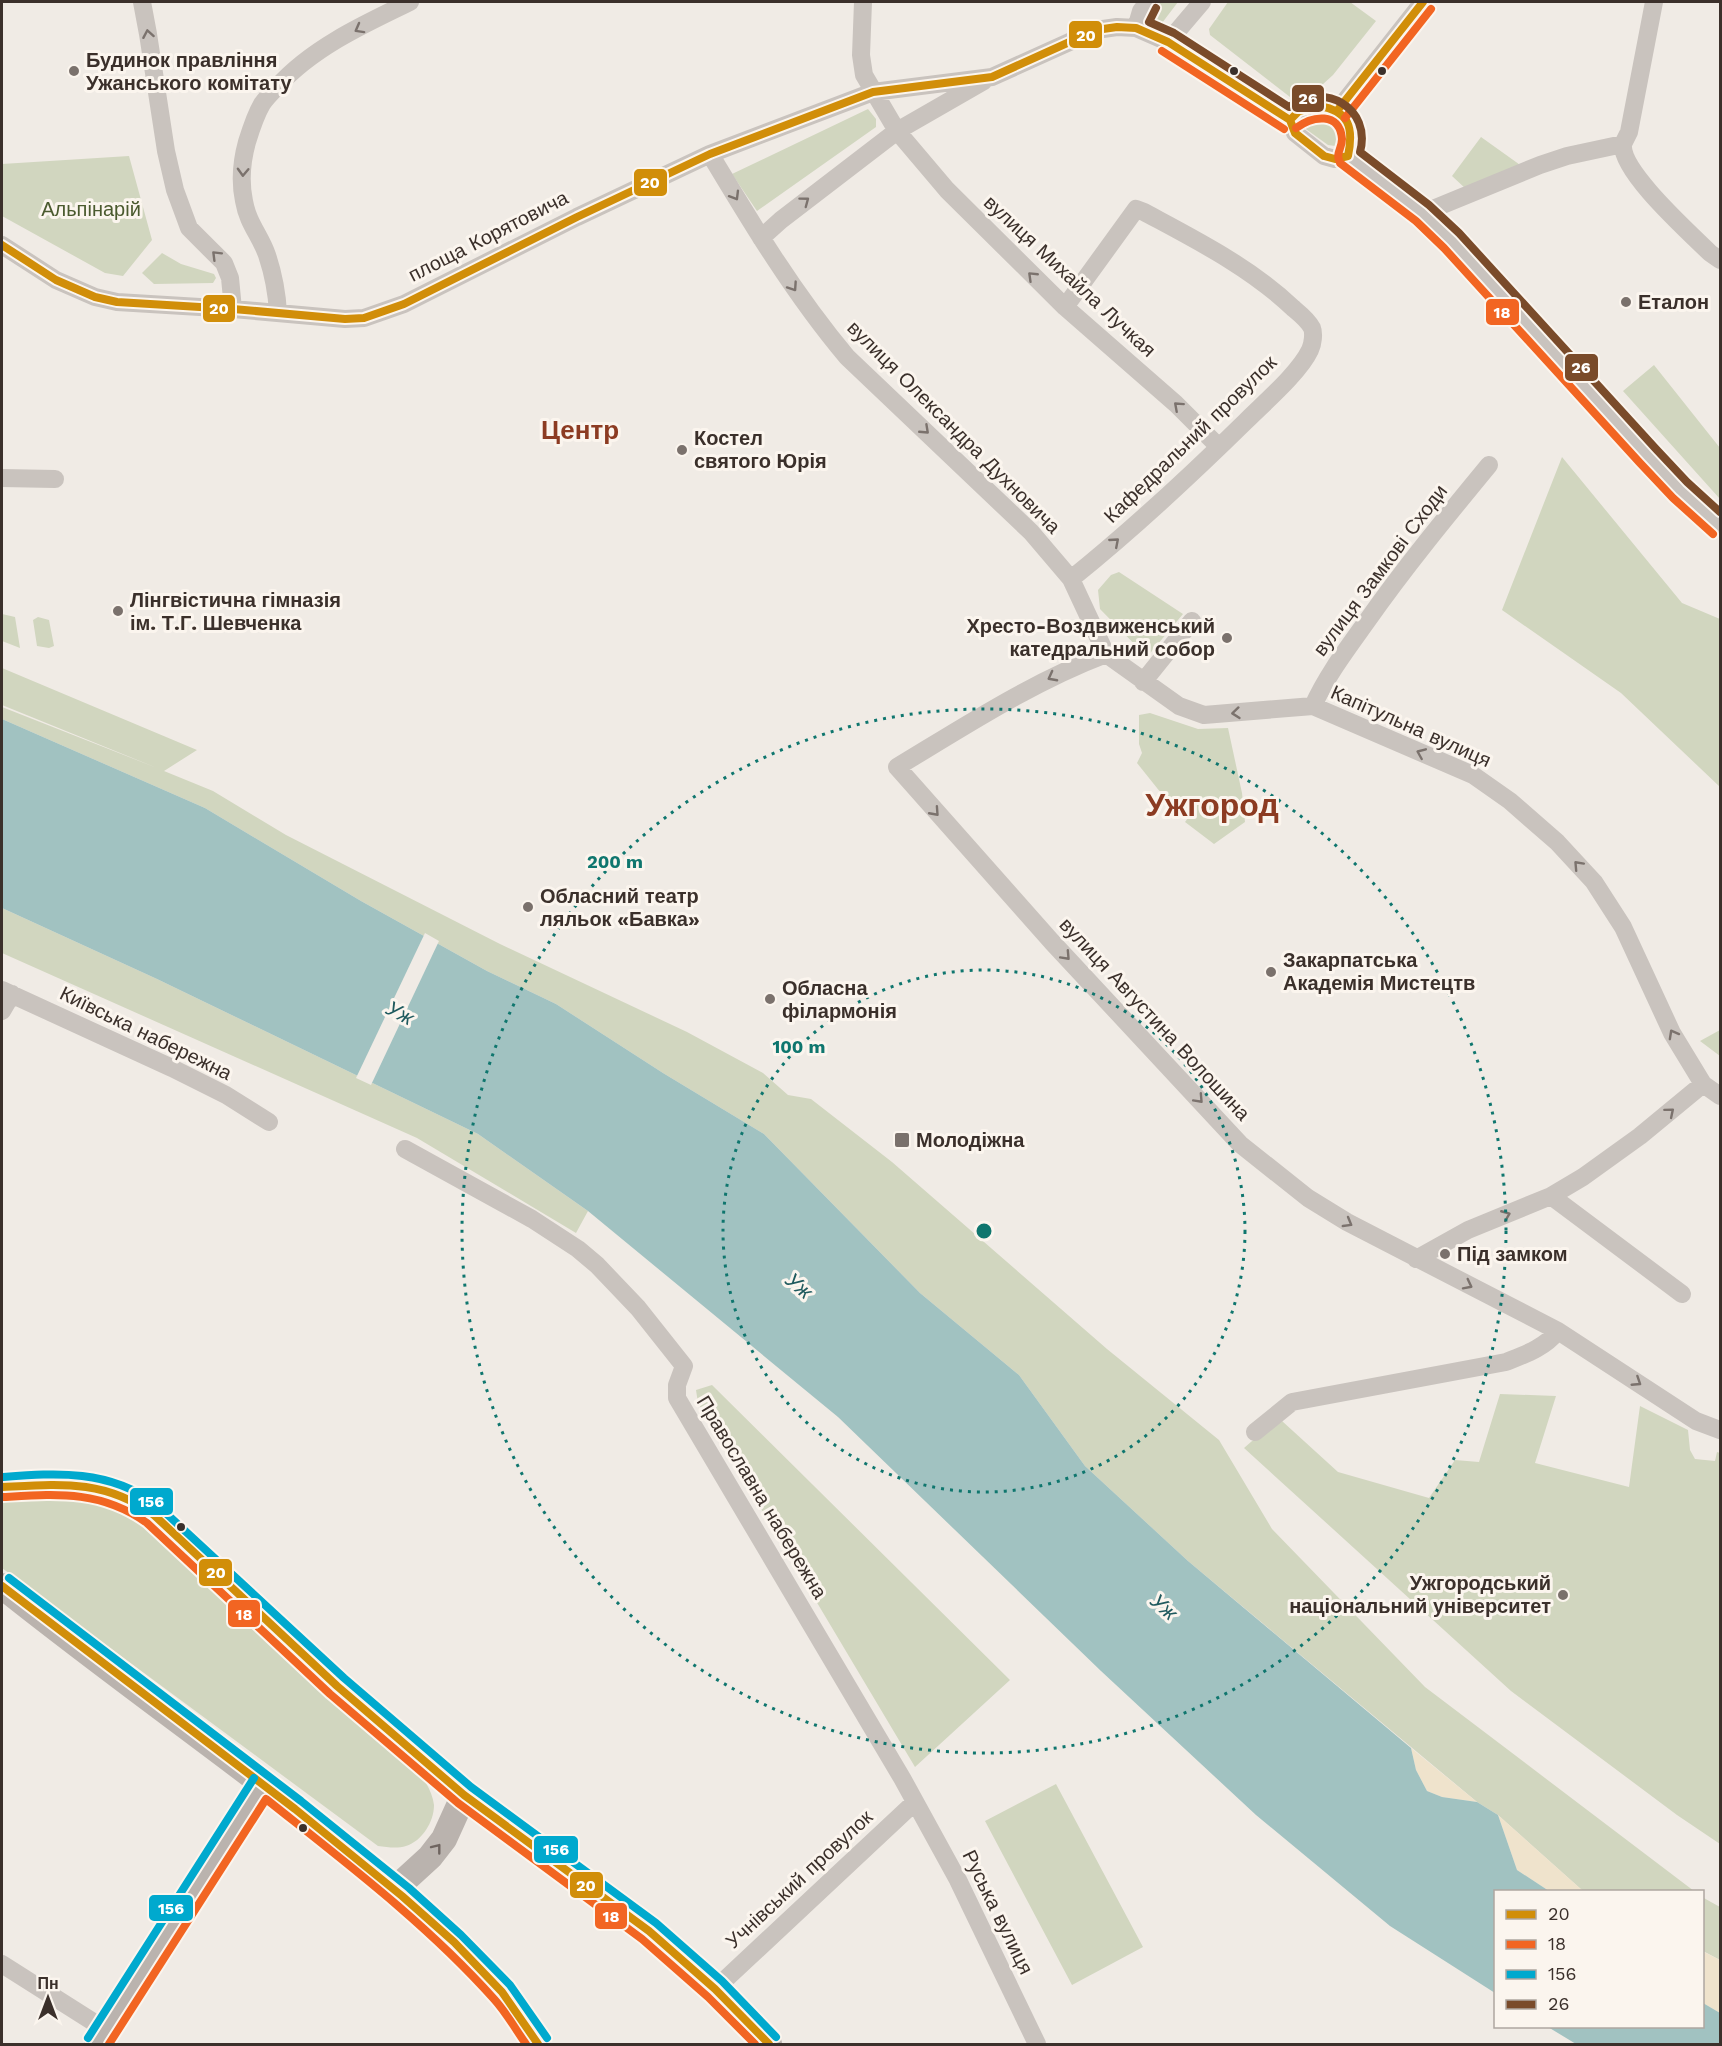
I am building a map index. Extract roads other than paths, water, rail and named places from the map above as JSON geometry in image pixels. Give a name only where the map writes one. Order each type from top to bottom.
[{"type":"main road","points":[[2,1487],[60,1484],[111,1492],[135,1502],[154,1515],[337,1686],[464,1796],[649,1931],[715,1989],[769,2044]]},
{"type":"main road","points":[[2,1587],[83,1651],[263,1784],[395,1889],[446,1935],[504,1994],[538,2044]]},
{"type":"main road","points":[[102,2037],[263,1784]]},
{"type":"main road","points":[[395,1889],[430,1857],[444,1839],[464,1796]]},
{"type":"street","points":[[142,2],[166,151],[175,190],[189,228],[224,263],[230,278],[233,309]]},
{"type":"street","points":[[278,313],[277,295],[266,254],[249,222],[243,199],[244,154],[253,123],[263,102],[303,62],[326,47],[410,2]]},
{"type":"street","points":[[863,2],[862,65],[864,75],[897,131]]},
{"type":"street","points":[[1148,2],[1141,11],[1136,28],[1168,42],[1290,120],[1295,133],[1324,156],[1335,159],[1348,156]]},
{"type":"street","points":[[1168,42],[1202,2]]},
{"type":"street","points":[[1337,111],[1423,2]]},
{"type":"street","points":[[1654,2],[1629,132],[1622,152],[1644,185],[1710,254],[1720,260]]},
{"type":"street","name":"площа Корятовича","points":[[761,238],[897,131],[992,77],[1096,30],[1117,27],[1136,28]]},
{"type":"street","name":"площа Корятовича","points":[[2,245],[57,280],[95,297],[117,302],[345,319],[364,318],[404,304],[567,222],[710,154],[873,92],[992,77]]},
{"type":"street","points":[[1290,120],[1299,111],[1319,106],[1337,111],[1347,124],[1353,138],[1348,156]]},
{"type":"street","name":"вулиця Михайла Лучкая","points":[[897,131],[947,190],[1065,308],[1176,404],[1219,447]]},
{"type":"street","points":[[1422,213],[1540,165],[1567,156],[1623,144]]},
{"type":"street","points":[[710,154],[761,238]]},
{"type":"street","points":[[1348,156],[1422,213],[1498,291],[1680,490],[1720,526]]},
{"type":"street","name":"Кафедральний провулок","points":[[1065,308],[1136,209],[1153,216],[1233,262],[1284,299],[1307,320],[1312,329],[1311,348],[1303,361],[1272,395],[1161,503],[1071,579]]},
{"type":"street","name":"вулиця Олександра Духновича","points":[[761,238],[804,303],[847,357],[1030,532],[1071,579],[1106,654]]},
{"type":"street","name":"вулиця Замкові Сходи","points":[[1313,706],[1338,661],[1399,576],[1489,465]]},
{"type":"street","points":[[2,478],[55,479]]},
{"type":"street","points":[[1143,682],[1192,621]]},
{"type":"street","name":"Капітульна вулиця","points":[[1106,654],[1179,706],[1204,715],[1313,706],[1473,775],[1510,801],[1557,842],[1594,882],[1623,927],[1672,1033],[1703,1084],[1720,1096]]},
{"type":"street","name":"вулиця Августина Волошина","points":[[1106,654],[1070,667],[1014,697],[897,767],[1052,942],[1240,1144],[1308,1198],[1347,1222],[1558,1331],[1696,1421],[1720,1430]]},
{"type":"street","points":[[2,1011],[7,992]]},
{"type":"street","name":"Київська набережна","points":[[7,992],[172,1068],[226,1095],[269,1122]]},
{"type":"street","points":[[1416,1259],[1468,1230],[1551,1196],[1611,1158],[1703,1084]]},
{"type":"street","name":"Православна набережна","points":[[405,1149],[532,1219],[578,1249],[597,1265],[638,1308],[684,1366],[677,1384],[677,1398],[915,1802]]},
{"type":"street","points":[[1551,1196],[1682,1294]]},
{"type":"street","points":[[1255,1432],[1292,1402],[1506,1362],[1535,1351],[1551,1340],[1558,1331]]},
{"type":"street","name":"Учнівський провулок","points":[[715,1989],[915,1802]]},
{"type":"street","name":"Руська вулиця","points":[[915,1802],[958,1880],[1037,2044]]},
{"type":"street","points":[[2,1964],[102,2037]]},
{"type":"water","name":"Уж","points":[[2,719],[205,808],[361,901],[487,971],[556,1004],[663,1073],[764,1134],[920,1293],[1019,1375],[1085,1466],[1188,1561],[1411,1748],[1416,1770],[1427,1791],[1442,1797],[1477,1802],[1498,1815],[1517,1870],[1547,1890],[1494,1890],[1494,1992],[1390,1926],[1256,1815],[1101,1671],[838,1417],[588,1211],[478,1134],[157,979],[2,908]]},
{"type":"water","points":[[1704,2004],[1720,2013],[1720,2044],[1576,2044],[1550,2028],[1704,2028]]},
{"type":"place","name":"Будинок правління Ужанського комітату","points":[[74,71]]},
{"type":"place","name":"Еталон","points":[[1626,302]]},
{"type":"place","name":"Костел святого Юрія","points":[[682,450]]},
{"type":"place","name":"Лінгвістична гімназія ім. Т.Г. Шевченка","points":[[118,611]]},
{"type":"place","name":"Хресто-Воздвиженський катедральний собор","points":[[1227,638]]},
{"type":"place","name":"Обласний театр ляльок «Бавка»","points":[[528,907]]},
{"type":"place","name":"Закарпатська Академія Мистецтв","points":[[1271,972]]},
{"type":"place","name":"Обласна філармонія","points":[[770,999]]},
{"type":"place","name":"Молодіжна","points":[[902,1140]]},
{"type":"place","name":"Під замком","points":[[1445,1254]]},
{"type":"place","name":"Ужгородський національний університет","points":[[1563,1595]]},
{"type":"district","name":"Центр","points":[[580,430]]},
{"type":"district","name":"Ужгород","points":[[1212,805]]},
{"type":"park label","name":"Альпінарій","points":[[91,209]]}]
